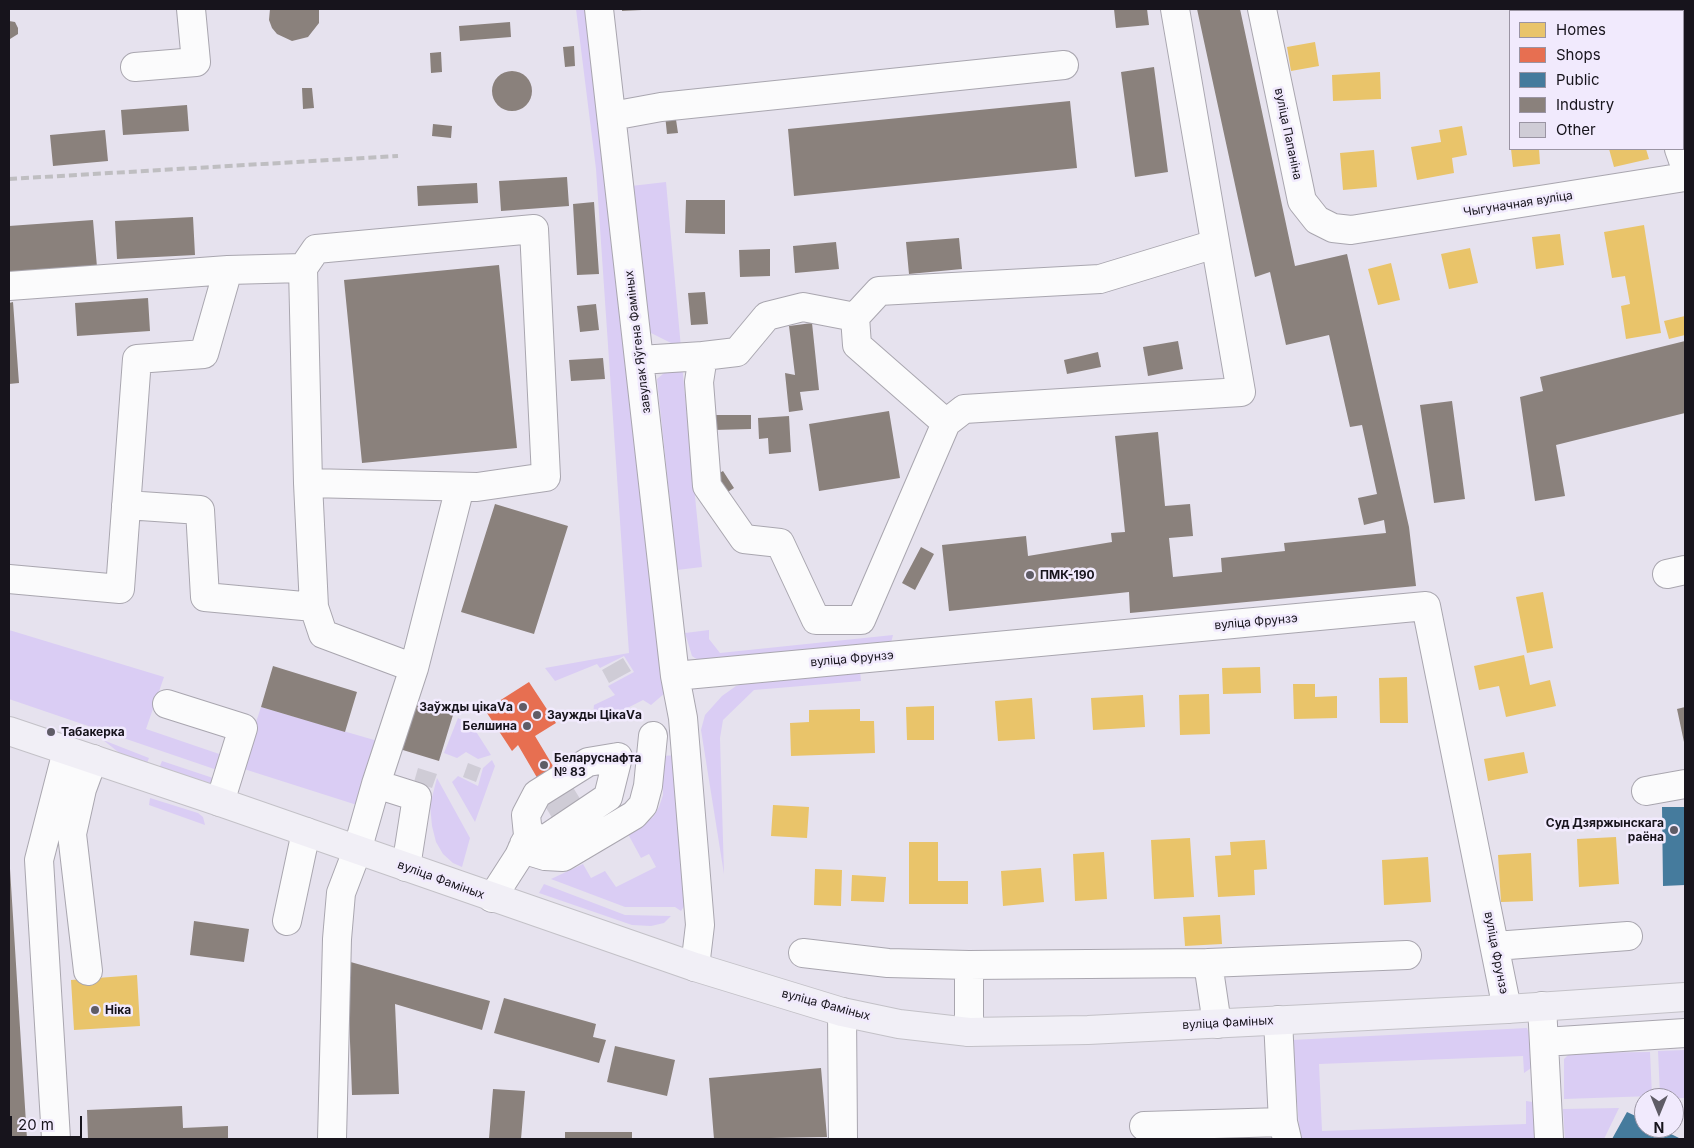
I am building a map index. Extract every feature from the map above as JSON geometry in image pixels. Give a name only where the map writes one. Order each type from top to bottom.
[{"type":"main road","name":"вуліца Фаміных","points":[[9,731],[220,802],[695,967],[842,1012],[899,1024],[969,1032],[1088,1030],[1507,1009],[1685,997]]},
{"type":"street","points":[[135,67],[196,62],[191,9]]},
{"type":"street","name":"завулак Яўгена Фаміных","points":[[599,9],[676,676],[683,718],[700,925],[695,967]]},
{"type":"street","points":[[703,356],[699,382],[707,486],[744,539],[780,543],[816,620],[861,620],[946,422],[964,409],[1241,392],[1175,9]]},
{"type":"street","name":"вуліца Папаніна","points":[[1262,9],[1302,201],[1317,220],[1333,228],[1351,230]]},
{"type":"street","points":[[612,116],[661,107],[1064,65]]},
{"type":"street","points":[[1679,150],[1685,166]]},
{"type":"street","name":"Чыгуначная вуліца","points":[[1351,230],[1685,177]]},
{"type":"street","points":[[308,482],[460,487],[546,477],[534,229],[316,249],[302,268],[308,482],[314,607],[323,634],[414,668]]},
{"type":"street","points":[[946,422],[857,345],[855,316],[879,291],[1100,280],[1215,244]]},
{"type":"street","points":[[9,286],[228,270],[302,268]]},
{"type":"street","points":[[9,579],[120,588],[137,359],[204,354],[228,270]]},
{"type":"street","points":[[640,360],[738,352],[767,316],[803,307],[855,316]]},
{"type":"street","points":[[332,1139],[338,930],[341,893],[357,851],[376,784],[414,668],[460,487]]},
{"type":"street","points":[[126,505],[200,510],[205,597],[314,607]]},
{"type":"street","name":"вуліца Фрунзэ","points":[[676,676],[1426,606],[1507,1009]]},
{"type":"street","points":[[167,704],[244,728],[220,802]]},
{"type":"street","points":[[572,785],[683,718]]},
{"type":"street","points":[[525,843],[545,856],[563,857],[634,815],[643,805],[648,786],[653,736]]},
{"type":"street","points":[[56,1139],[39,860],[67,751]]},
{"type":"street","points":[[525,843],[597,790],[618,757]]},
{"type":"street","points":[[88,971],[72,834],[82,789],[93,759]]},
{"type":"street","points":[[376,784],[417,797],[406,867]]},
{"type":"street","points":[[1646,791],[1685,784]]},
{"type":"street","points":[[492,898],[525,843],[544,804]]},
{"type":"street","points":[[287,921],[306,832]]},
{"type":"street","points":[[1495,946],[1628,936]]},
{"type":"street","points":[[804,953],[888,963],[970,964],[1208,962],[1407,955]]},
{"type":"street","points":[[1208,962],[1217,1024]]},
{"type":"street","points":[[969,1032],[970,964]]},
{"type":"street","points":[[1542,1006],[1549,1139]]},
{"type":"street","points":[[842,1012],[843,1139]]},
{"type":"street","points":[[1144,1126],[1285,1131],[1278,1020]]},
{"type":"street","points":[[1544,1042],[1685,1033]]},
{"type":"shaded area","points":[[576,9],[586,9],[665,693],[651,705],[643,700],[602,721],[593,714],[594,705],[615,695],[608,686],[634,672],[624,656],[600,668],[597,664],[555,681],[545,668],[629,653],[596,169]]},
{"type":"shaded area","points":[[666,182],[681,348],[649,332],[631,186]]},
{"type":"shaded area","points":[[682,365],[702,567],[677,570],[657,379],[670,368]]},
{"type":"shaded area","points":[[9,630],[164,677],[146,729],[228,757],[223,772],[9,699]]},
{"type":"shaded area","points":[[709,630],[709,639],[720,653],[893,635],[890,647],[701,662],[692,656],[685,633]]},
{"type":"shaded area","points":[[860,671],[861,681],[754,690],[723,720],[720,738],[724,874],[701,730],[705,715],[722,696],[736,686],[751,682]]},
{"type":"shaded area","points":[[261,707],[381,742],[357,805],[244,769],[243,762]]},
{"type":"shaded area","points":[[458,718],[464,721],[468,719],[491,755],[478,759],[466,752],[457,758],[444,753]]},
{"type":"shaded area","points":[[103,740],[149,758],[145,768],[131,762]]},
{"type":"shaded area","points":[[676,755],[688,900],[681,911],[675,907],[625,907],[551,879],[583,864],[591,878],[605,871],[616,887],[656,867],[649,854],[641,858],[628,834],[653,817],[663,795],[663,756]]},
{"type":"shaded area","points":[[492,760],[495,766],[475,822],[452,782],[458,776],[478,786],[483,768]]},
{"type":"shaded area","points":[[162,761],[222,781],[215,786],[158,771]]},
{"type":"shaded area","points":[[437,778],[470,838],[462,867],[453,863],[443,854],[436,842],[430,805]]},
{"type":"shaded area","points":[[150,798],[198,813],[203,817],[205,825],[149,805]]},
{"type":"shaded area","points":[[544,884],[625,915],[671,916],[664,923],[651,926],[632,925],[539,893]]},
{"type":"shaded area","points":[[1527,1028],[1532,1040],[1534,1066],[1524,1073],[1523,1056],[1319,1064],[1322,1131],[1526,1124],[1526,1101],[1533,1102],[1538,1139],[1300,1139],[1292,1040]]},
{"type":"shaded area","points":[[1685,1050],[1685,1098],[1684,1088],[1660,1088],[1658,1051]]},
{"type":"shaded area","points":[[1650,1052],[1652,1088],[1634,1088],[1634,1097],[1564,1099],[1564,1059],[1572,1053]]},
{"type":"shaded area","points":[[1619,1108],[1604,1139],[1565,1139],[1563,1109]]},
{"type":"building: Homes","points":[[1551,9],[1583,9],[1583,10]]},
{"type":"building: Homes","points":[[1685,9],[1685,29],[1684,10],[1672,10]]},
{"type":"building: Homes","points":[[1315,42],[1319,66],[1291,71],[1287,47]]},
{"type":"building: Homes","points":[[1380,72],[1381,99],[1333,101],[1332,75]]},
{"type":"building: Homes","points":[[1462,126],[1467,155],[1452,158],[1454,173],[1417,180],[1411,147],[1441,142],[1439,130]]},
{"type":"building: Homes","points":[[1374,150],[1377,187],[1343,190],[1340,153]]},
{"type":"building: Homes","points":[[1511,150],[1539,150],[1540,164],[1513,167]]},
{"type":"building: Homes","points":[[1609,150],[1646,150],[1649,159],[1614,167]]},
{"type":"building: Homes","points":[[1644,225],[1661,333],[1626,339],[1621,306],[1630,304],[1625,276],[1612,278],[1604,232]]},
{"type":"building: Homes","points":[[1560,234],[1564,265],[1536,269],[1532,237]]},
{"type":"building: Homes","points":[[1470,248],[1478,283],[1449,289],[1441,254]]},
{"type":"building: Homes","points":[[1391,263],[1400,300],[1378,305],[1368,269]]},
{"type":"building: Homes","points":[[1685,316],[1685,335],[1669,339],[1664,321]]},
{"type":"building: Homes","points":[[1543,592],[1553,648],[1527,653],[1516,597]]},
{"type":"building: Homes","points":[[1524,655],[1530,685],[1550,680],[1556,706],[1506,717],[1499,686],[1479,690],[1474,666]]},
{"type":"building: Homes","points":[[1260,667],[1261,693],[1223,694],[1222,668]]},
{"type":"building: Homes","points":[[1407,677],[1408,723],[1380,723],[1379,678]]},
{"type":"building: Homes","points":[[1293,684],[1315,684],[1315,697],[1337,696],[1337,718],[1294,719]]},
{"type":"building: Homes","points":[[1209,694],[1210,734],[1180,735],[1179,695]]},
{"type":"building: Homes","points":[[1143,695],[1145,727],[1093,730],[1091,698]]},
{"type":"building: Homes","points":[[1032,698],[1035,739],[998,741],[995,701]]},
{"type":"building: Homes","points":[[934,706],[934,740],[907,740],[906,707]]},
{"type":"building: Homes","points":[[860,709],[860,721],[874,721],[875,753],[791,756],[790,723],[809,722],[809,710]]},
{"type":"building: Homes","points":[[1524,752],[1528,773],[1488,781],[1484,759]]},
{"type":"building: Homes","points":[[773,805],[809,807],[807,838],[771,836]]},
{"type":"building: Homes","points":[[1616,837],[1619,884],[1579,887],[1577,839]]},
{"type":"building: Homes","points":[[1190,838],[1194,897],[1154,899],[1151,840]]},
{"type":"building: Homes","points":[[1265,840],[1267,869],[1254,870],[1255,895],[1218,897],[1215,856],[1231,855],[1230,842]]},
{"type":"building: Homes","points":[[909,842],[938,842],[938,881],[968,881],[968,904],[909,904]]},
{"type":"building: Homes","points":[[1104,852],[1107,899],[1075,901],[1073,854]]},
{"type":"building: Homes","points":[[1531,853],[1533,901],[1501,902],[1498,855]]},
{"type":"building: Homes","points":[[1428,857],[1431,902],[1384,905],[1382,860]]},
{"type":"building: Homes","points":[[1041,868],[1044,902],[1003,906],[1001,871]]},
{"type":"building: Homes","points":[[815,869],[842,870],[841,906],[814,905]]},
{"type":"building: Homes","points":[[852,875],[886,877],[884,902],[851,901]]},
{"type":"building: Homes","points":[[1220,915],[1222,944],[1185,946],[1183,917]]},
{"type":"building: Homes","points":[[137,975],[140,1026],[74,1030],[71,980]]},
{"type":"building: Shops","points":[[529,682],[556,723],[535,736],[556,771],[539,781],[518,745],[512,751],[485,710]]},
{"type":"building: Public","name":"Суд Дзяржынскага раёна","points":[[1662,807],[1685,807],[1685,885],[1663,886]]},
{"type":"building: Public","points":[[1627,1112],[1634,1115],[1634,1138],[1681,1139],[1612,1139]]},
{"type":"building: Industry","points":[[270,9],[319,9],[319,23],[308,37],[292,41],[277,34],[272,28],[269,20]]},
{"type":"building: Industry","points":[[622,9],[642,9],[642,10],[622,11]]},
{"type":"building: Industry","points":[[1114,9],[1147,9],[1149,25],[1116,28]]},
{"type":"building: Industry","points":[[1197,9],[1240,9],[1295,266],[1347,254],[1409,527],[1416,586],[1130,613],[1129,592],[949,611],[942,545],[1026,536],[1028,556],[1112,542],[1111,533],[1125,532],[1115,436],[1158,432],[1165,506],[1190,504],[1193,536],[1169,538],[1173,577],[1222,572],[1221,558],[1285,551],[1284,543],[1386,533],[1384,520],[1364,525],[1358,498],[1377,494],[1362,425],[1350,427],[1329,335],[1286,345],[1270,272],[1255,277]]},
{"type":"building: Industry","points":[[9,21],[15,22],[18,28],[18,34],[10,39]]},
{"type":"building: Industry","points":[[510,22],[511,37],[460,41],[459,26]]},
{"type":"building: Industry","points":[[574,46],[575,66],[565,67],[563,47]]},
{"type":"building: Industry","points":[[441,52],[442,72],[431,73],[430,53]]},
{"type":"building: Industry","points":[[1685,53],[1684,76],[1684,54]]},
{"type":"building: Industry","points":[[1154,67],[1168,172],[1135,177],[1121,72]]},
{"type":"building: Industry","points":[[508,71],[516,71],[523,74],[529,80],[532,91],[529,102],[523,108],[516,111],[508,111],[501,108],[495,102],[492,95],[492,87],[495,80],[501,74]]},
{"type":"building: Industry","points":[[302,88],[312,88],[314,108],[303,109]]},
{"type":"building: Industry","points":[[1070,101],[1077,168],[794,196],[788,129]]},
{"type":"building: Industry","points":[[187,105],[189,131],[123,135],[121,110]]},
{"type":"building: Industry","points":[[675,113],[678,133],[667,134],[665,115]]},
{"type":"building: Industry","points":[[433,124],[452,126],[451,138],[432,136]]},
{"type":"building: Industry","points":[[105,130],[108,161],[53,166],[50,135]]},
{"type":"building: Industry","points":[[567,177],[569,206],[501,211],[499,181]]},
{"type":"building: Industry","points":[[477,183],[478,203],[418,206],[417,186]]},
{"type":"building: Industry","points":[[686,200],[725,200],[725,234],[685,233]]},
{"type":"building: Industry","points":[[594,202],[599,274],[577,275],[573,204]]},
{"type":"building: Industry","points":[[193,217],[195,255],[117,259],[115,221]]},
{"type":"building: Industry","points":[[93,220],[97,267],[9,273],[9,226]]},
{"type":"building: Industry","points":[[959,238],[962,269],[909,274],[906,242]]},
{"type":"building: Industry","points":[[836,242],[839,269],[795,273],[793,246]]},
{"type":"building: Industry","points":[[770,249],[770,276],[740,277],[739,250]]},
{"type":"building: Industry","points":[[499,265],[517,448],[362,463],[344,280]]},
{"type":"building: Industry","points":[[705,292],[708,324],[691,325],[688,293]]},
{"type":"building: Industry","points":[[148,298],[150,331],[77,336],[75,303]]},
{"type":"building: Industry","points":[[13,302],[19,383],[9,384],[9,303]]},
{"type":"building: Industry","points":[[596,304],[599,330],[580,332],[577,306]]},
{"type":"building: Industry","points":[[812,323],[819,390],[800,392],[803,410],[789,412],[785,373],[795,375],[789,326]]},
{"type":"building: Industry","points":[[1178,341],[1183,369],[1148,376],[1143,347]]},
{"type":"building: Industry","points":[[1685,341],[1685,413],[1556,445],[1565,496],[1535,501],[1520,397],[1543,391],[1540,377]]},
{"type":"building: Industry","points":[[1098,352],[1101,367],[1067,374],[1064,360]]},
{"type":"building: Industry","points":[[603,358],[605,379],[571,381],[569,360]]},
{"type":"building: Industry","points":[[1452,401],[1465,499],[1434,503],[1420,405]]},
{"type":"building: Industry","points":[[889,411],[900,478],[819,491],[809,424]]},
{"type":"building: Industry","points":[[713,415],[751,415],[751,429],[713,430]]},
{"type":"building: Industry","points":[[789,416],[791,452],[769,454],[768,438],[759,439],[758,418]]},
{"type":"building: Industry","points":[[723,471],[734,488],[723,495],[712,477]]},
{"type":"building: Industry","points":[[495,504],[568,526],[534,634],[461,612]]},
{"type":"building: Industry","points":[[921,547],[934,554],[915,590],[902,583]]},
{"type":"building: Industry","points":[[273,666],[357,692],[345,732],[261,707]]},
{"type":"building: Industry","points":[[408,701],[453,715],[439,761],[393,747]]},
{"type":"building: Industry","points":[[1685,707],[1685,742],[1684,742],[1677,709]]},
{"type":"building: Industry","points":[[10,869],[27,1139],[9,1139]]},
{"type":"building: Industry","points":[[194,921],[249,929],[244,962],[190,955]]},
{"type":"building: Industry","points":[[347,961],[490,1001],[482,1030],[395,1004],[399,1094],[352,1095]]},
{"type":"building: Industry","points":[[504,998],[596,1024],[593,1037],[606,1040],[599,1063],[494,1033]]},
{"type":"building: Industry","points":[[615,1046],[675,1060],[667,1096],[607,1082]]},
{"type":"building: Industry","points":[[821,1068],[827,1137],[714,1139],[709,1078]]},
{"type":"building: Industry","points":[[493,1089],[525,1091],[521,1139],[489,1139]]},
{"type":"building: Industry","points":[[182,1106],[183,1128],[228,1126],[228,1139],[88,1139],[87,1110]]},
{"type":"building: Industry","points":[[565,1132],[632,1132],[632,1139],[565,1139]]},
{"type":"building: Other","points":[[623,658],[631,671],[609,683],[602,670]]},
{"type":"building: Other","points":[[468,763],[481,768],[476,782],[463,777]]},
{"type":"building: Other","points":[[418,768],[437,774],[432,788],[414,782]]},
{"type":"building: Other","points":[[561,768],[595,823],[566,841],[533,786]]},
{"type":"railway","points":[[9,179],[398,156]]},
{"type":"place","name":"ПМК-190","points":[[1030,575]]},
{"type":"place","name":"Заўжды цікаVа","points":[[523,707]]},
{"type":"place","name":"Заужды ЦікаVа","points":[[537,715]]},
{"type":"place","name":"Белшина","points":[[527,726]]},
{"type":"place","name":"Табакерка","points":[[51,732]]},
{"type":"place","name":"Беларуснафта № 83","points":[[544,765]]},
{"type":"place","name":"Суд Дзяржынскага раёна","points":[[1674,830]]},
{"type":"place","name":"Ніка","points":[[95,1010]]}]
